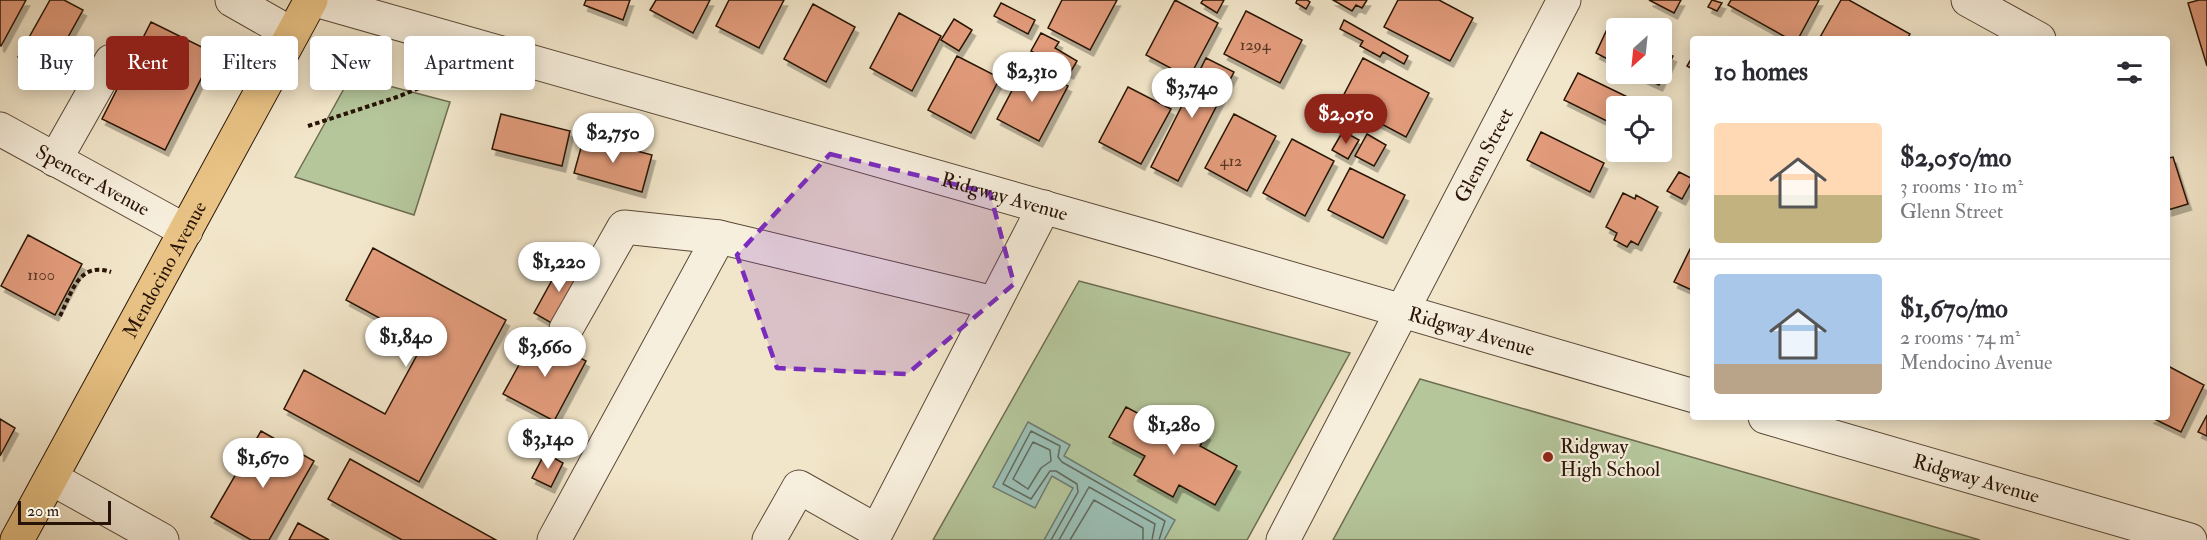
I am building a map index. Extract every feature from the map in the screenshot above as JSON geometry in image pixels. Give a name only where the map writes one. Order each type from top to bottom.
[{"type":"main road","name":"Mendocino Avenue","points":[[17,540],[292,33],[313,0]]},
{"type":"street","points":[[232,0],[292,33]]},
{"type":"street","name":"Ridgway Avenue","points":[[313,0],[1044,207],[1690,395]]},
{"type":"street","name":"Glenn Street","points":[[1283,540],[1564,0]]},
{"type":"street","points":[[1968,0],[2034,36]]},
{"type":"street","points":[[55,160],[106,70]]},
{"type":"street","name":"Spencer Avenue","points":[[0,129],[186,231]]},
{"type":"street","points":[[769,540],[799,487],[877,531],[1044,207]]},
{"type":"street","points":[[566,329],[624,227],[719,237],[994,303]]},
{"type":"street","points":[[554,540],[719,237]]},
{"type":"street","name":"Ridgway Avenue","points":[[1775,420],[2190,540]]},
{"type":"street","points":[[51,478],[162,540]]},
{"type":"path","points":[[308,126],[415,90]]},
{"type":"path","points":[[60,316],[80,275],[90,269],[101,268],[111,272]]},
{"type":"highlighted area","points":[[830,154],[990,193],[1014,284],[907,374],[777,368],[737,255]]},
{"type":"green space","points":[[392,87],[450,102],[414,215],[295,177],[343,90],[392,90]]},
{"type":"green space","points":[[1079,281],[1350,353],[1247,540],[933,540]]},
{"type":"green space","name":"Ridgway High School","points":[[1420,379],[1980,540],[1333,540]]},
{"type":"water","points":[[1028,422],[1070,445],[1064,456],[1175,520],[1164,540],[1044,540],[1073,488],[1052,476],[1035,508],[993,487]]},
{"type":"building","points":[[0,0],[26,0],[1,46],[0,45]]},
{"type":"building","points":[[50,0],[64,0],[83,10],[69,36],[30,36]]},
{"type":"building","points":[[586,0],[630,0],[623,20],[584,5]]},
{"type":"building","points":[[656,0],[710,0],[693,33],[650,10]]},
{"type":"building","points":[[729,0],[784,0],[759,48],[716,26]]},
{"type":"building","points":[[1062,0],[1117,0],[1090,50],[1048,28]]},
{"type":"building","points":[[1175,0],[1218,23],[1189,78],[1146,55]]},
{"type":"building","points":[[1203,0],[1224,0],[1217,13],[1201,3]]},
{"type":"building","points":[[1297,0],[1310,2],[1306,9],[1296,3]]},
{"type":"building","points":[[1333,0],[1367,0],[1362,8],[1356,5],[1352,11]]},
{"type":"building","points":[[1398,0],[1439,0],[1473,18],[1450,61],[1384,27]]},
{"type":"building","points":[[1649,0],[1681,0],[1674,13]]},
{"type":"building","points":[[1712,0],[1722,3],[1717,11],[1708,7]]},
{"type":"building","points":[[1731,0],[1819,0],[1800,36],[1784,36],[1728,5]]},
{"type":"building","points":[[1841,0],[1849,0],[1910,34],[1909,36],[1821,36]]},
{"type":"building","points":[[2207,0],[2207,66],[2188,3]]},
{"type":"building","points":[[1001,3],[1035,20],[1028,34],[994,16]]},
{"type":"building","points":[[813,4],[855,27],[826,82],[784,59]]},
{"type":"building","points":[[1246,11],[1302,40],[1280,83],[1224,54]]},
{"type":"building","points":[[899,13],[941,36],[912,91],[870,68]]},
{"type":"building","points":[[954,19],[972,30],[959,51],[941,40]]},
{"type":"building","points":[[1344,20],[1408,56],[1404,64],[1383,52],[1380,57],[1360,46],[1363,41],[1340,29]]},
{"type":"building","points":[[151,22],[179,36],[144,36]]},
{"type":"building","points":[[1606,31],[1606,58],[1596,53]]},
{"type":"building","points":[[1041,33],[1059,42],[1055,48],[1077,61],[1070,73],[1031,51]]},
{"type":"building","points":[[189,41],[201,47],[201,79],[165,150],[102,119],[117,90],[189,90]]},
{"type":"building","points":[[957,56],[1000,78],[971,133],[928,110]]},
{"type":"building","points":[[1206,58],[1234,72],[1178,181],[1151,167]]},
{"type":"building","points":[[1363,58],[1429,93],[1406,137],[1340,102]]},
{"type":"building","points":[[1026,64],[1068,86],[1039,141],[997,119]]},
{"type":"building","points":[[1578,73],[1625,96],[1606,96],[1606,121],[1564,100]]},
{"type":"building","points":[[1161,74],[1180,84],[1172,99],[1153,89]]},
{"type":"building","points":[[1128,87],[1171,109],[1141,164],[1099,142]]},
{"type":"building","points":[[501,114],[570,131],[562,166],[492,149]]},
{"type":"building","points":[[1234,114],[1276,136],[1247,191],[1205,168]]},
{"type":"building","points":[[1343,131],[1359,140],[1348,159],[1332,150]]},
{"type":"building","points":[[1541,132],[1604,163],[1590,192],[1527,160]]},
{"type":"building","points":[[1367,134],[1386,145],[1374,166],[1355,156]]},
{"type":"building","points":[[584,137],[652,155],[642,192],[574,173]]},
{"type":"building","points":[[1292,139],[1334,161],[1305,216],[1263,193]]},
{"type":"building","points":[[2173,157],[2188,204],[2170,209],[2170,158]]},
{"type":"building","points":[[1350,168],[1405,195],[1383,238],[1328,210]]},
{"type":"building","points":[[1679,172],[1690,178],[1690,184],[1682,199],[1667,191]]},
{"type":"building","points":[[1623,193],[1635,199],[1636,195],[1658,207],[1638,245],[1631,241],[1627,247],[1614,240],[1617,233],[1606,227]]},
{"type":"building","points":[[28,235],[82,264],[55,315],[1,286]]},
{"type":"building","points":[[373,248],[506,320],[419,482],[284,409],[304,370],[385,414],[424,342],[346,300]]},
{"type":"building","points":[[1690,249],[1690,289],[1674,282]]},
{"type":"building","points":[[562,262],[584,273],[555,325],[534,313]]},
{"type":"building","points":[[536,334],[586,361],[554,421],[503,394]]},
{"type":"building","points":[[2170,367],[2204,385],[2181,432],[2156,420],[2170,420]]},
{"type":"building","points":[[1126,407],[1160,425],[1168,413],[1207,434],[1200,446],[1237,466],[1215,505],[1179,485],[1173,497],[1134,475],[1145,456],[1109,437]]},
{"type":"building","points":[[2207,415],[2207,436],[2198,432]]},
{"type":"building","points":[[0,419],[15,428],[0,456]]},
{"type":"building","points":[[261,431],[314,461],[269,540],[251,540],[211,517]]},
{"type":"building","points":[[545,453],[563,463],[551,487],[532,478]]},
{"type":"building","points":[[350,459],[496,540],[402,540],[328,499]]},
{"type":"building","points":[[298,523],[329,540],[289,540]]},
{"type":"place","name":"Ridgway High School","points":[[1548,457]]}]
